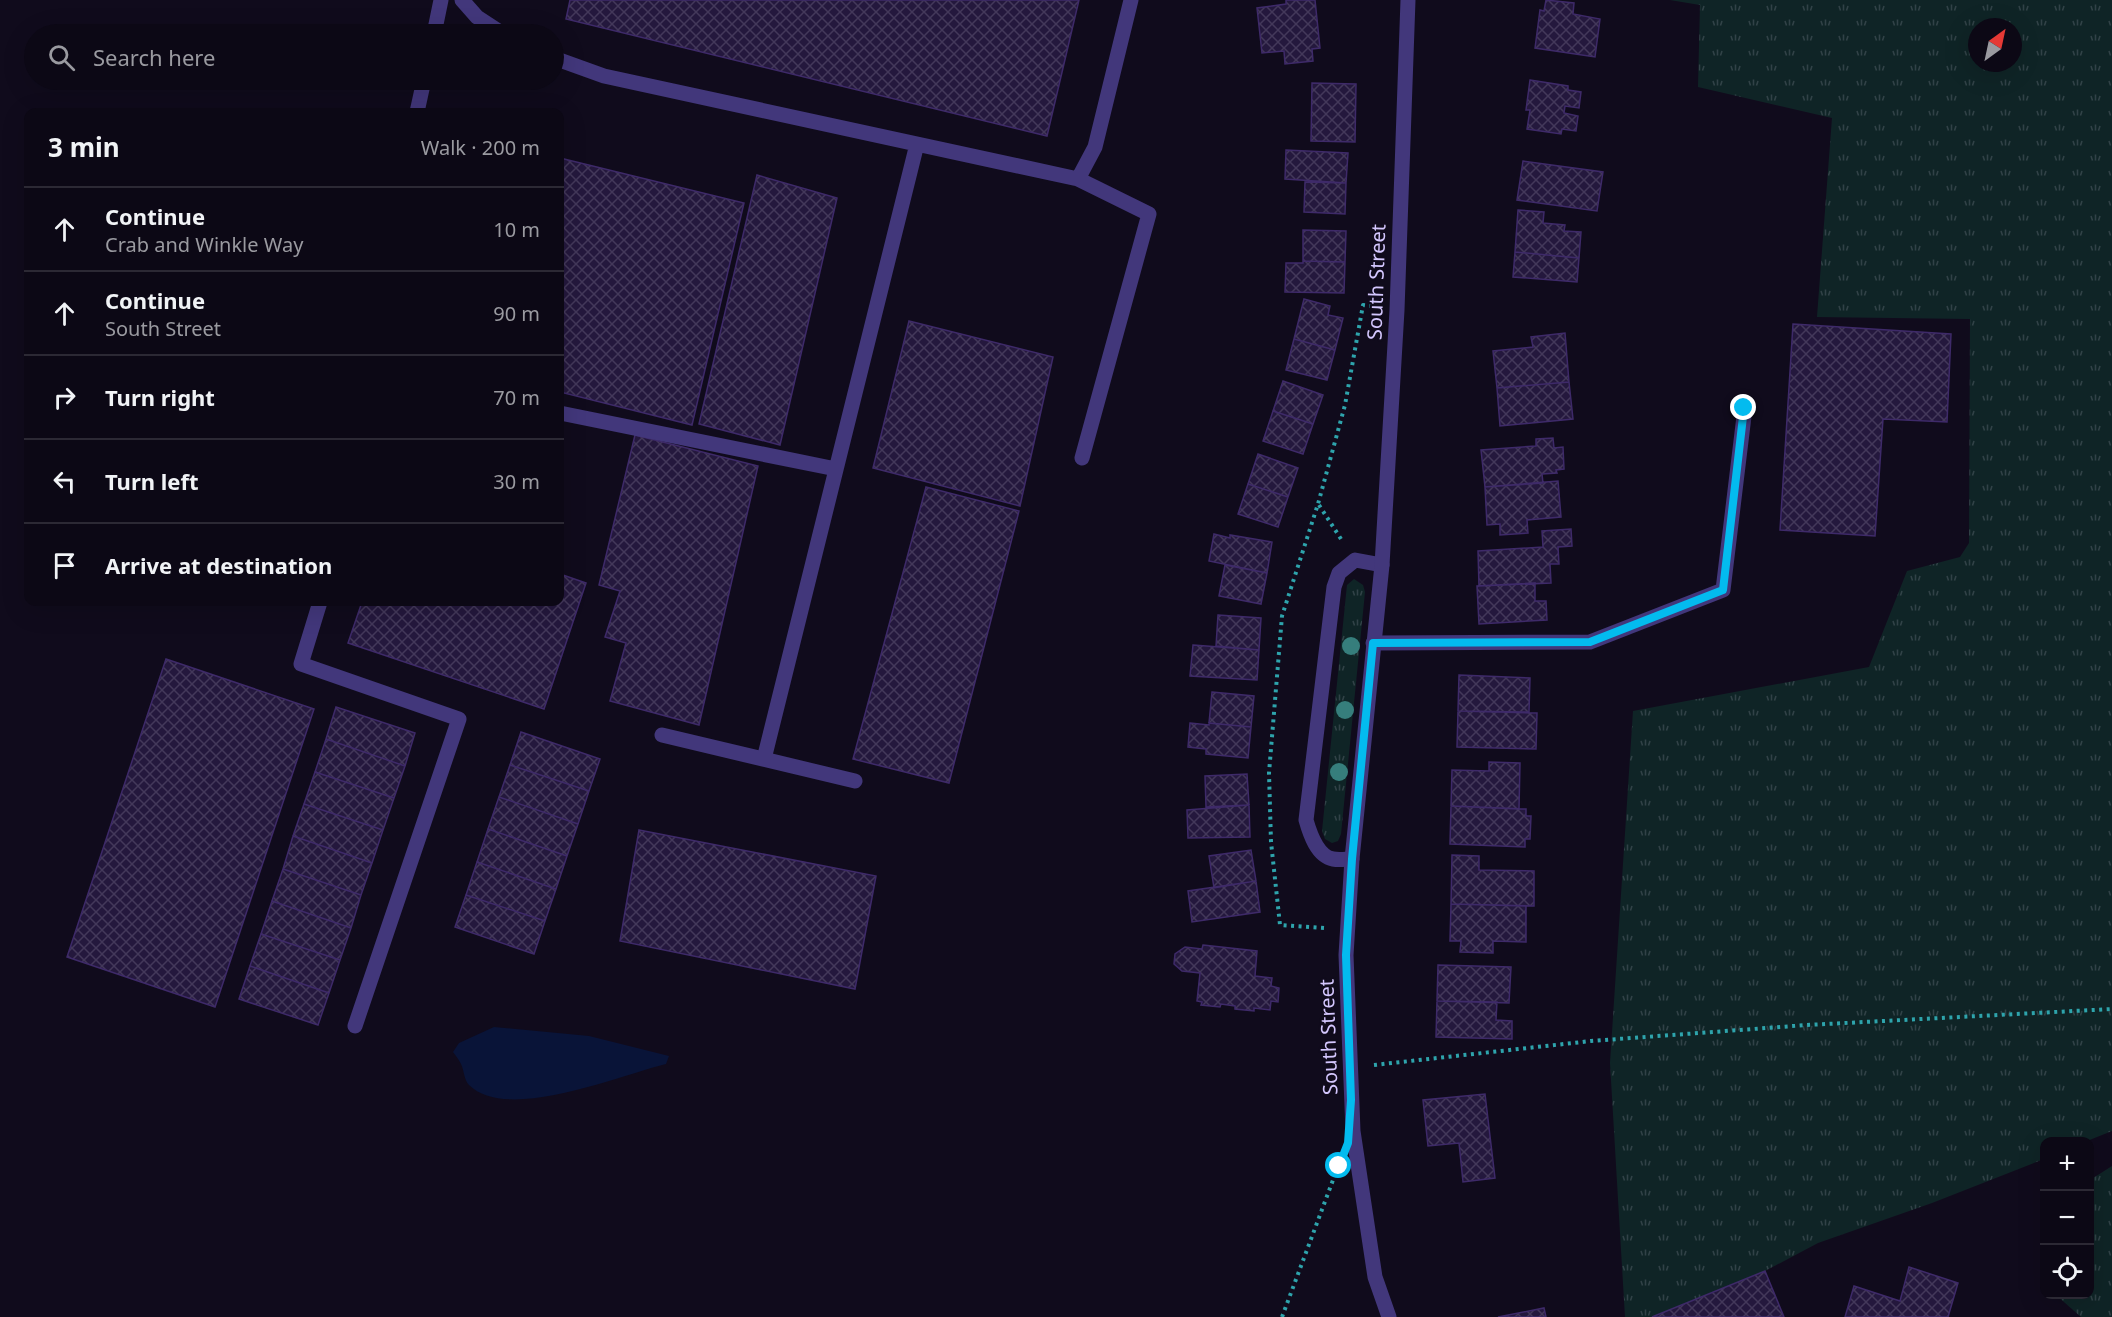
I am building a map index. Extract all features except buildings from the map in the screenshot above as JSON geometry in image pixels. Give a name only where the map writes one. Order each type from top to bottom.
[{"type":"street","points":[[436,24],[441,0]]},
{"type":"street","points":[[462,0],[477,17],[488,24]]},
{"type":"street","points":[[1078,179],[1095,147],[1131,0]]},
{"type":"street","name":"South Street","points":[[1389,1317],[1375,1277],[1353,1131],[1346,955],[1352,859],[1382,566],[1397,310],[1408,0]]},
{"type":"street","points":[[564,62],[604,76],[1078,179],[1149,214],[1082,458]]},
{"type":"street","points":[[418,108],[422,90]]},
{"type":"street","points":[[764,759],[917,144]]},
{"type":"street","points":[[1373,643],[1590,642],[1723,590],[1744,408]]},
{"type":"street","points":[[564,414],[836,469]]},
{"type":"street","points":[[1352,859],[1330,859],[1311,838],[1306,820],[1334,587],[1340,573],[1354,560],[1382,566]]},
{"type":"street","points":[[319,606],[301,664],[459,719],[355,1026]]},
{"type":"street","points":[[662,735],[855,781]]},
{"type":"path","points":[[1318,504],[1354,560]]},
{"type":"path","points":[[1349,1067],[1591,1041],[1808,1025],[2112,1009]]},
{"type":"path","points":[[1282,1317],[1334,1177]]},
{"type":"green space","points":[[1670,0],[2112,0],[2112,1131],[2094,1138],[2040,1137],[2040,1161],[1932,1203],[1818,1243],[1765,1271],[1652,1317],[1625,1317],[1610,1063],[1633,711],[1869,667],[1907,571],[1960,557],[1969,543],[1970,319],[1817,317],[1832,118],[1698,87],[1700,5]]},
{"type":"green space","points":[[1354,579],[1363,585],[1365,592],[1341,834],[1338,841],[1332,843],[1325,839],[1322,831],[1347,585]]},
{"type":"green space","points":[[2112,1166],[2112,1317],[2081,1317],[2061,1299],[2094,1299],[2094,1177]]},
{"type":"water","points":[[494,1027],[589,1036],[669,1056],[666,1064],[564,1093],[536,1098],[509,1099],[486,1095],[469,1085],[461,1064],[453,1052],[459,1043]]},
{"type":"route","points":[[1339,1166],[1348,1143],[1351,1100],[1346,955],[1352,859],[1373,643],[1590,642],[1723,590],[1744,408]]}]
